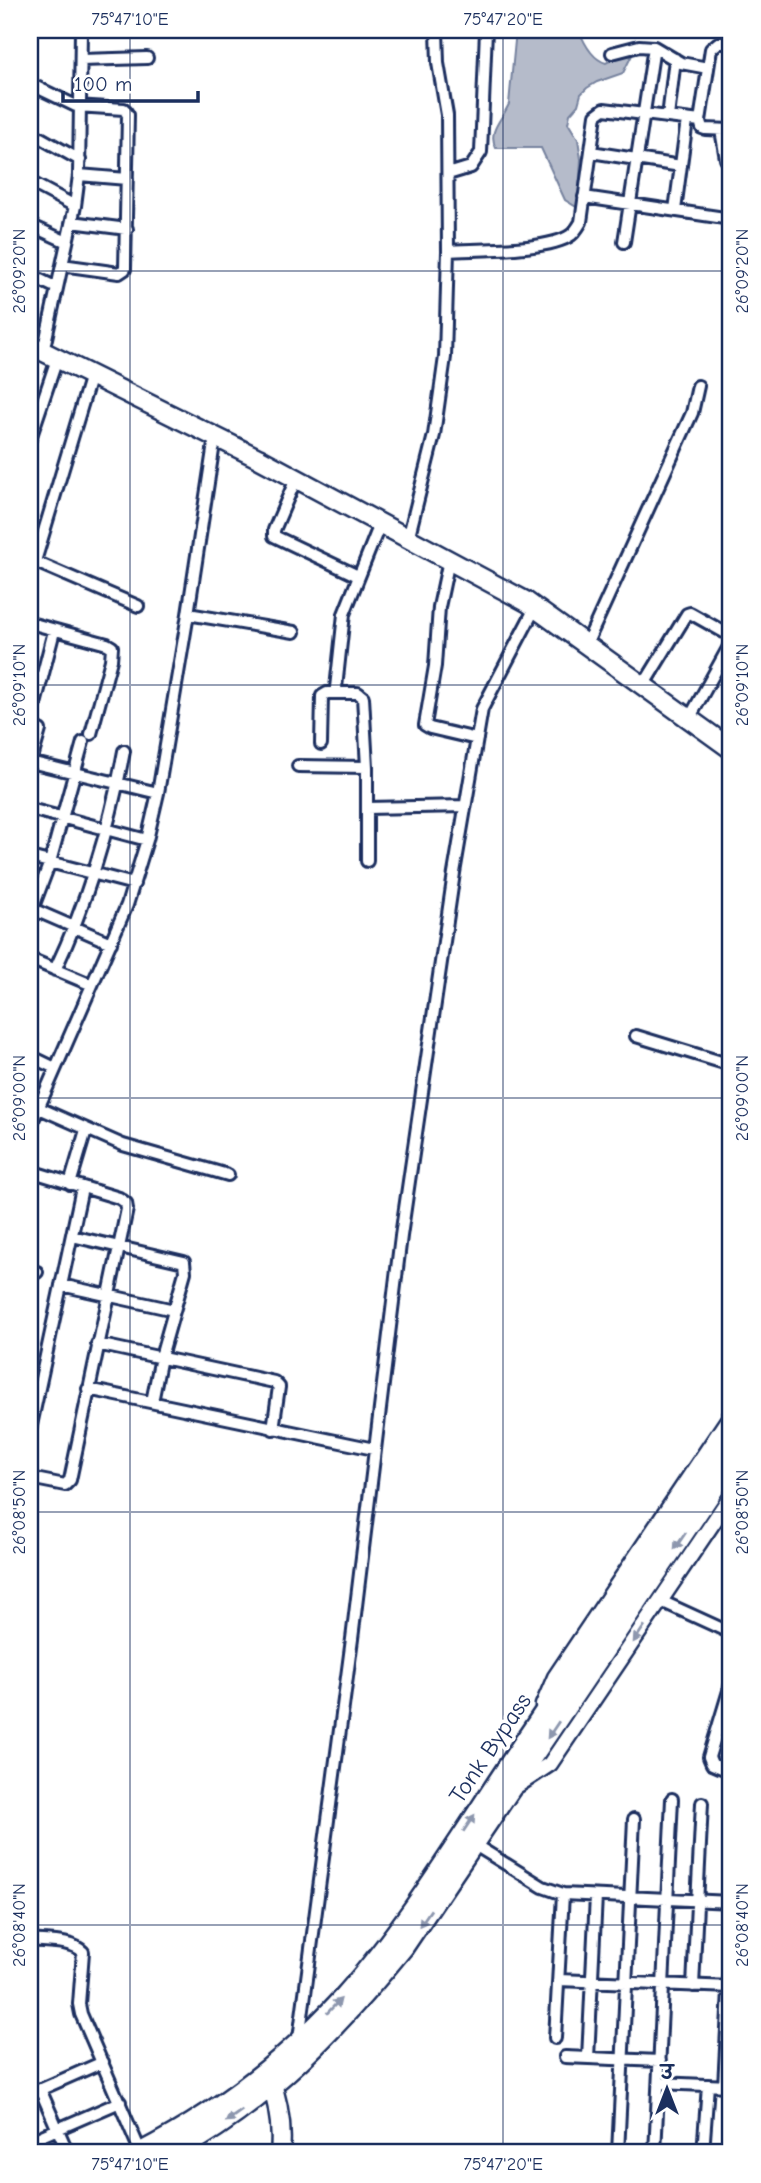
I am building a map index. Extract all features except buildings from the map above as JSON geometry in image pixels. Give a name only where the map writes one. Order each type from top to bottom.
[{"type":"main road","points":[[43,352],[296,479],[535,608],[731,749]]},
{"type":"main road","name":"Tonk Bypass","points":[[270,2078],[299,2042],[370,1965],[422,1893],[731,1435]]},
{"type":"main road","points":[[140,2153],[308,2055],[354,2008],[404,1947],[475,1845],[731,1464]]},
{"type":"main road","points":[[174,2153],[224,2123],[270,2078]]},
{"type":"main road","points":[[270,2078],[281,2123],[280,2153]]},
{"type":"street","points":[[30,35],[32,30]]},
{"type":"street","points":[[30,439],[43,352],[72,222],[79,175],[81,30]]},
{"type":"street","points":[[408,539],[434,435],[444,357],[448,251],[447,115],[438,63],[437,30]]},
{"type":"street","points":[[447,174],[471,167],[481,152],[486,30]]},
{"type":"street","points":[[725,30],[727,43],[713,45],[711,49],[700,121],[702,128],[726,130],[726,159],[731,166]]},
{"type":"street","points":[[612,52],[639,46],[654,47],[692,67],[708,68]]},
{"type":"street","points":[[624,242],[654,47]]},
{"type":"street","points":[[81,60],[147,58]]},
{"type":"street","points":[[668,117],[675,59]]},
{"type":"street","points":[[30,84],[72,105],[127,111],[125,269],[122,272],[62,265]]},
{"type":"street","points":[[448,251],[538,245],[570,236],[576,231],[580,222],[596,115],[599,111],[604,109],[700,121]]},
{"type":"street","points":[[675,211],[687,120]]},
{"type":"street","points":[[30,132],[80,160]]},
{"type":"street","points":[[591,152],[681,166]]},
{"type":"street","points":[[79,175],[127,179]]},
{"type":"street","points":[[30,182],[75,206]]},
{"type":"street","points":[[584,197],[731,219]]},
{"type":"street","points":[[72,222],[127,229]]},
{"type":"street","points":[[30,225],[67,242]]},
{"type":"street","points":[[30,275],[57,288]]},
{"type":"street","points":[[91,375],[36,558],[38,563],[138,606]]},
{"type":"street","points":[[586,645],[692,413],[698,386]]},
{"type":"street","points":[[30,1127],[34,1106],[55,1068],[111,943],[134,884],[147,840],[158,793],[215,437]]},
{"type":"street","points":[[296,479],[274,530],[275,536],[358,576]]},
{"type":"street","points":[[338,693],[336,688],[342,624],[380,524]]},
{"type":"street","points":[[449,560],[439,607],[435,666],[425,725],[430,729],[477,739]]},
{"type":"street","points":[[299,2042],[401,1236],[465,806],[481,709],[535,608]]},
{"type":"street","points":[[643,686],[687,614],[690,613],[731,636]]},
{"type":"street","points":[[188,614],[294,632]]},
{"type":"street","points":[[30,623],[112,647],[111,660],[64,818],[31,911],[111,943]]},
{"type":"street","points":[[31,720],[54,631]]},
{"type":"street","points":[[689,719],[731,643]]},
{"type":"street","points":[[321,744],[322,696],[327,693],[358,693],[363,697],[367,767],[367,861]]},
{"type":"street","points":[[40,730],[30,763],[158,793]]},
{"type":"street","points":[[55,970],[75,927],[93,873],[118,784],[124,751]]},
{"type":"street","points":[[298,766],[367,767]]},
{"type":"street","points":[[367,807],[465,806]]},
{"type":"street","points":[[30,809],[147,840]]},
{"type":"street","points":[[30,857],[134,884]]},
{"type":"street","points":[[30,959],[92,985]]},
{"type":"street","points":[[636,1036],[731,1065]]},
{"type":"street","points":[[30,1056],[55,1068]]},
{"type":"street","points":[[34,1106],[123,1145],[228,1175]]},
{"type":"street","points":[[70,1184],[86,1130]]},
{"type":"street","points":[[30,1171],[118,1198],[126,1203],[120,1247],[68,1484],[30,1478]]},
{"type":"street","points":[[30,1430],[82,1188]]},
{"type":"street","points":[[72,1236],[184,1262],[185,1272],[161,1357],[152,1402]]},
{"type":"street","points":[[61,1286],[174,1310]]},
{"type":"street","points":[[97,1343],[277,1384],[279,1391],[273,1429]]},
{"type":"street","points":[[88,1389],[374,1449]]},
{"type":"street","points":[[539,1719],[555,1677],[731,1415]]},
{"type":"street","points":[[514,1788],[550,1764],[730,1501]]},
{"type":"street","points":[[661,1601],[731,1633]]},
{"type":"street","points":[[731,1689],[709,1757],[712,1764],[731,1772]]},
{"type":"street","points":[[655,2153],[672,1800]]},
{"type":"street","points":[[693,1986],[702,1803]]},
{"type":"street","points":[[618,2153],[634,1819]]},
{"type":"street","points":[[475,1845],[542,1887],[564,1894],[731,1902]]},
{"type":"street","points":[[555,2038],[564,1894]]},
{"type":"street","points":[[588,2059],[596,1896]]},
{"type":"street","points":[[30,1940],[71,1945],[79,1947],[83,1952],[79,2004],[81,2014],[140,2153]]},
{"type":"street","points":[[659,2083],[728,2086],[731,1953]]},
{"type":"street","points":[[559,1980],[730,1987]]},
{"type":"street","points":[[565,2057],[660,2060]]},
{"type":"street","points":[[68,2153],[35,2091],[103,2062]]},
{"type":"street","points":[[703,2153],[708,2085]]},
{"type":"street","points":[[30,2141],[120,2102]]},
{"type":"water","points":[[516,30],[579,30],[593,54],[606,63],[630,51],[633,53],[623,73],[587,88],[570,114],[568,123],[578,139],[581,159],[578,208],[565,200],[541,148],[496,148],[494,131],[509,104]]}]
